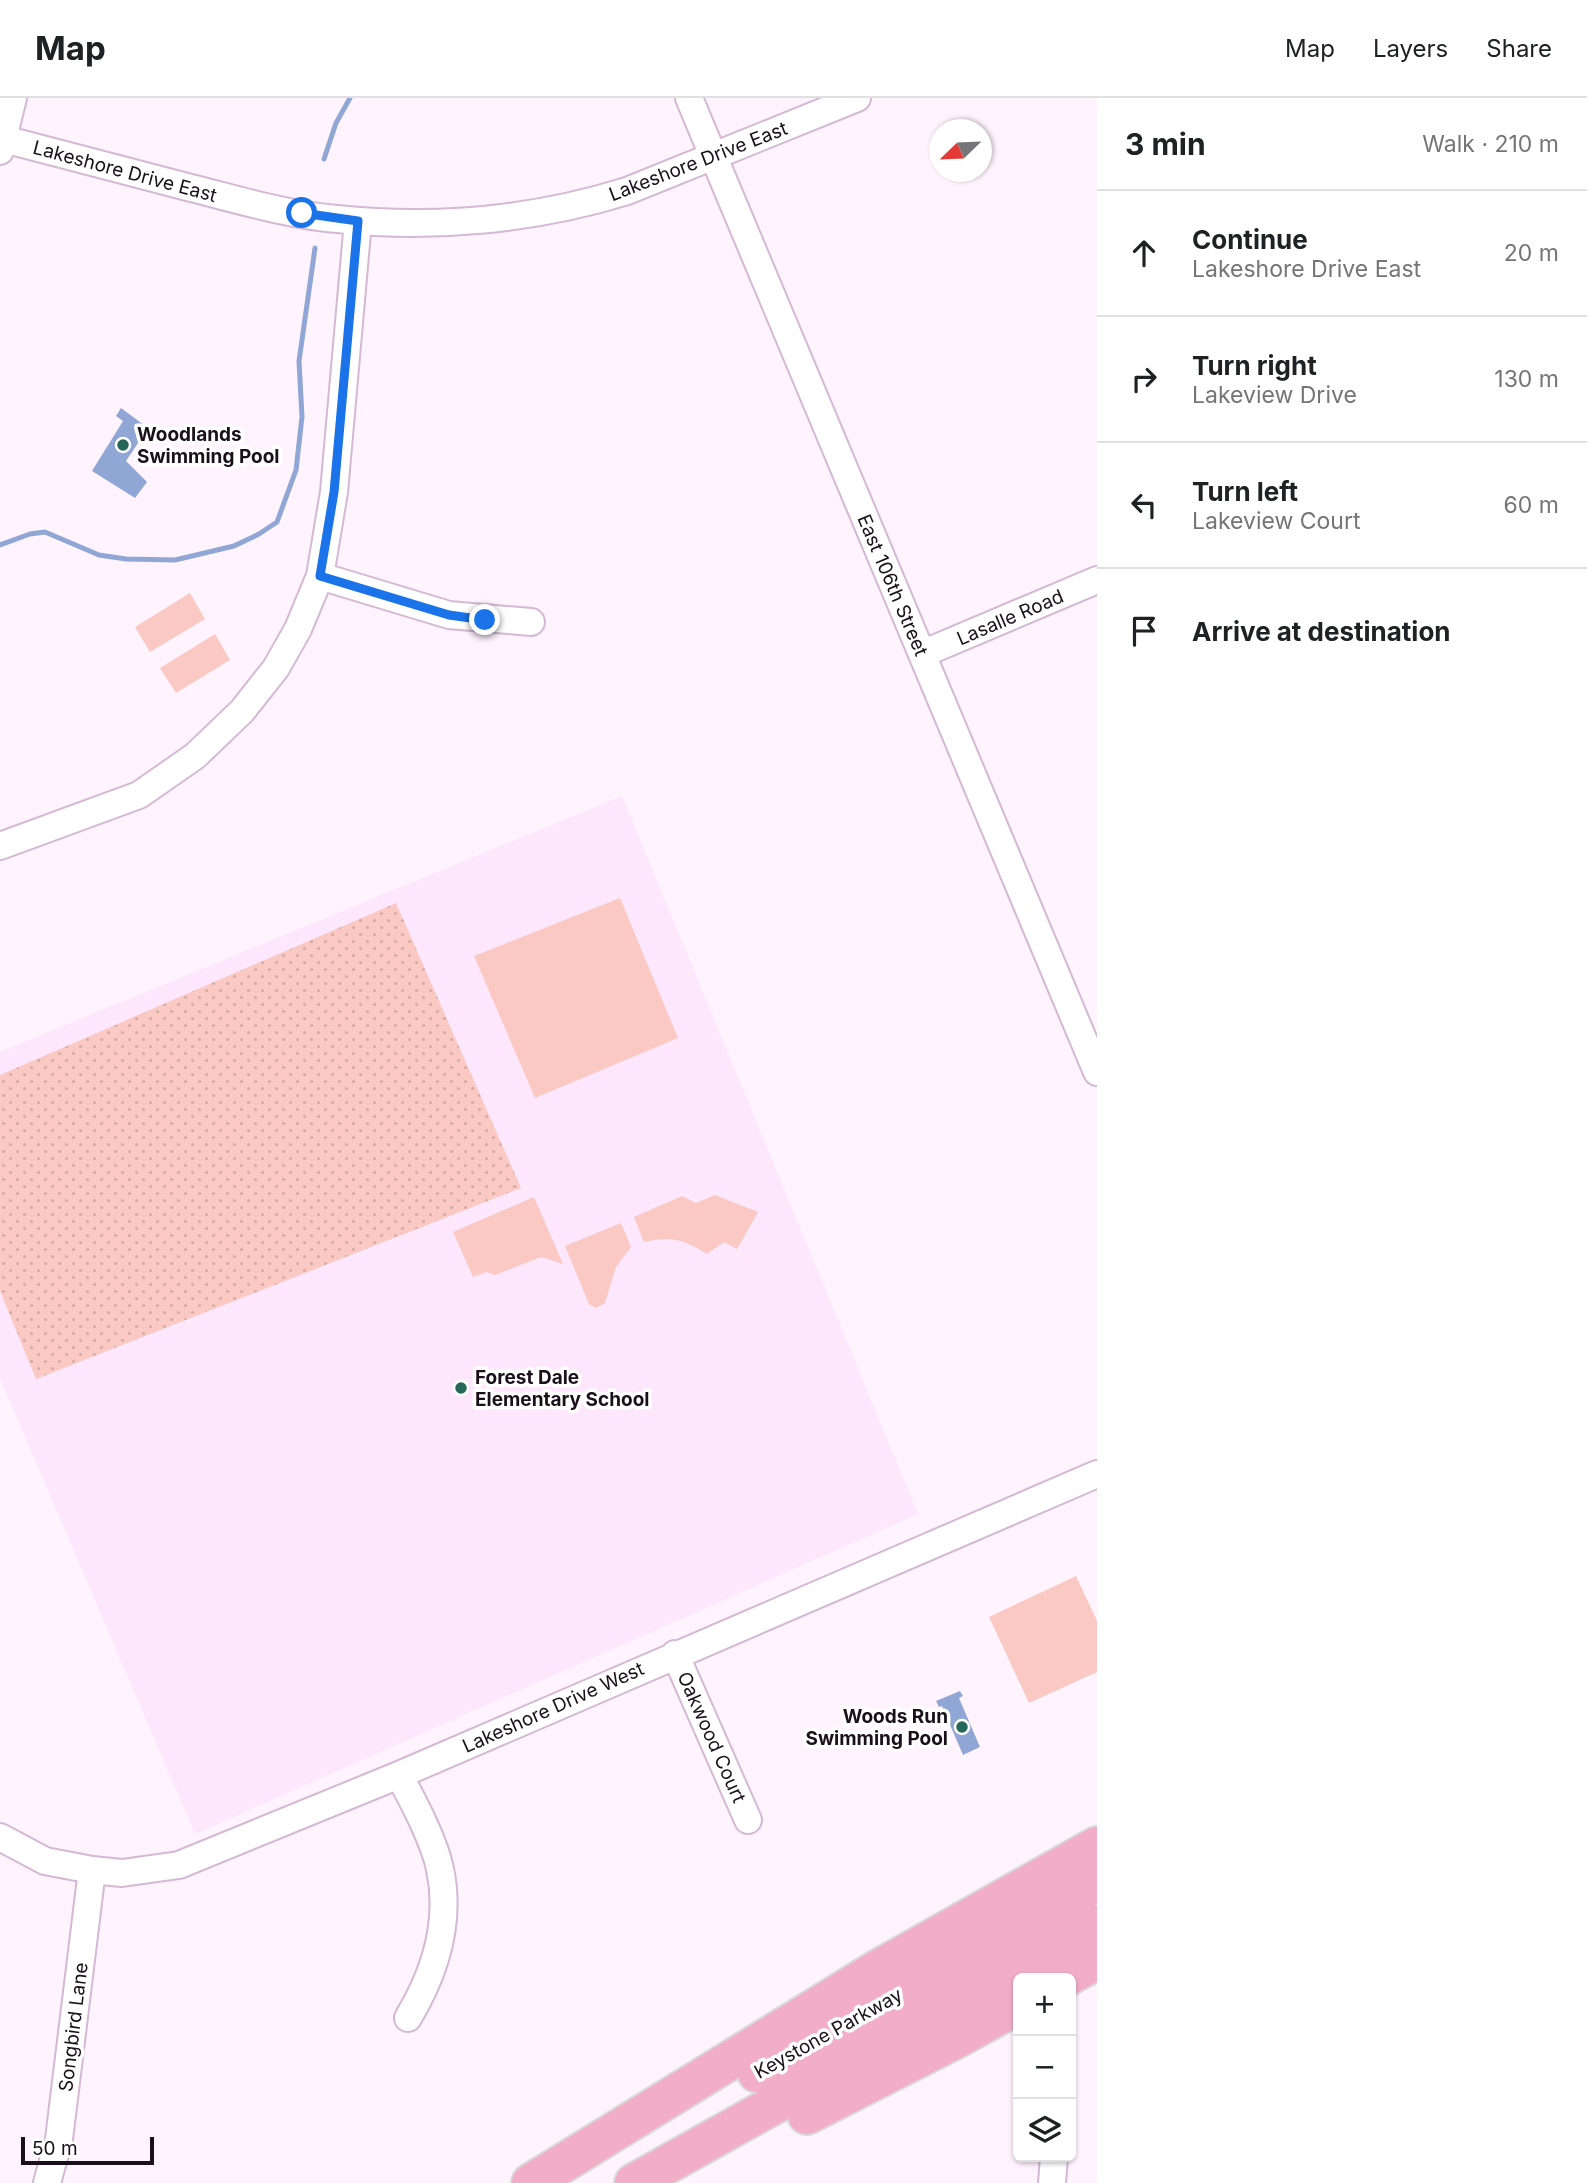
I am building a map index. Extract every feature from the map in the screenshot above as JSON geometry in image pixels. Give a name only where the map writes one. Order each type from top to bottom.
[{"type":"highway","points":[[531,2183],[880,1968],[1097,1846]]},
{"type":"highway","name":"Keystone Parkway","points":[[559,2183],[1097,1882]]},
{"type":"highway","name":"Keystone Parkway","points":[[634,2183],[1097,1924]]},
{"type":"highway","points":[[1074,1973],[1097,1960]]},
{"type":"highway","points":[[671,2183],[1013,2008]]},
{"type":"street","points":[[1,143],[13,98]]},
{"type":"street","name":"East 106th Street","points":[[689,98],[1097,1072]]},
{"type":"street","name":"Lakeshore Drive East","points":[[1,143],[252,204],[334,219],[432,223],[541,213],[598,200],[627,191],[857,98]]},
{"type":"street","points":[[0,846],[139,794],[195,756],[242,711],[276,668],[298,629],[320,576],[334,492],[358,221]]},
{"type":"street","points":[[320,576],[449,615],[531,622]]},
{"type":"street","name":"Lasalle Road","points":[[922,654],[1097,580]]},
{"type":"street","name":"Lakeshore Drive West","points":[[0,1837],[45,1861],[92,1870],[122,1873],[179,1865],[399,1775],[1097,1474]]},
{"type":"street","name":"Oakwood Court","points":[[675,1654],[748,1820]]},
{"type":"street","points":[[399,1775],[440,1866],[445,1902],[435,1960],[424,1992],[408,2018]]},
{"type":"street","name":"Songbird Lane","points":[[47,2183],[59,2138],[92,1870]]},
{"type":"street","points":[[1052,2183],[1054,2162]]},
{"type":"shaded area","points":[[190,593],[205,619],[150,652],[135,627]]},
{"type":"shaded area","points":[[215,634],[230,660],[176,693],[160,668]]},
{"type":"shaded area","points":[[622,796],[918,1514],[195,1834],[0,1378],[0,1052]]},
{"type":"shaded area","points":[[620,898],[678,1038],[535,1098],[474,956]]},
{"type":"shaded area","points":[[396,903],[521,1188],[36,1379],[0,1291],[0,1075]]},
{"type":"shaded area","points":[[715,1195],[758,1212],[737,1249],[724,1242],[707,1254],[677,1240],[644,1242],[634,1217],[682,1196],[696,1203]]},
{"type":"shaded area","points":[[534,1197],[563,1264],[541,1257],[495,1275],[486,1272],[473,1277],[453,1232]]},
{"type":"shaded area","points":[[621,1223],[631,1247],[616,1267],[605,1303],[596,1308],[589,1304],[565,1246]]},
{"type":"shaded area","points":[[1076,1576],[1097,1621],[1097,1672],[1029,1703],[989,1617]]},
{"type":"water","name":"Woodlands Swimming Pool","points":[[121,408],[148,428],[126,461],[147,482],[135,498],[92,471],[123,421],[116,416]]},
{"type":"water","name":"Woods Run Swimming Pool","points":[[960,1691],[963,1696],[959,1698],[980,1747],[963,1755],[942,1706],[939,1707],[936,1701]]},
{"type":"waterway","points":[[324,159],[336,123],[350,98]]},
{"type":"waterway","points":[[0,545],[30,534],[45,532],[99,555],[126,559],[175,560],[234,546],[277,522],[296,470],[302,417],[299,361],[315,248]]},
{"type":"place","name":"Woodlands Swimming Pool","points":[[123,445]]},
{"type":"place","name":"Forest Dale Elementary School","points":[[461,1388]]},
{"type":"place","name":"Woods Run Swimming Pool","points":[[962,1727]]},
{"type":"route","points":[[302,213],[358,221],[334,492],[320,576],[449,615],[485,620]]}]
